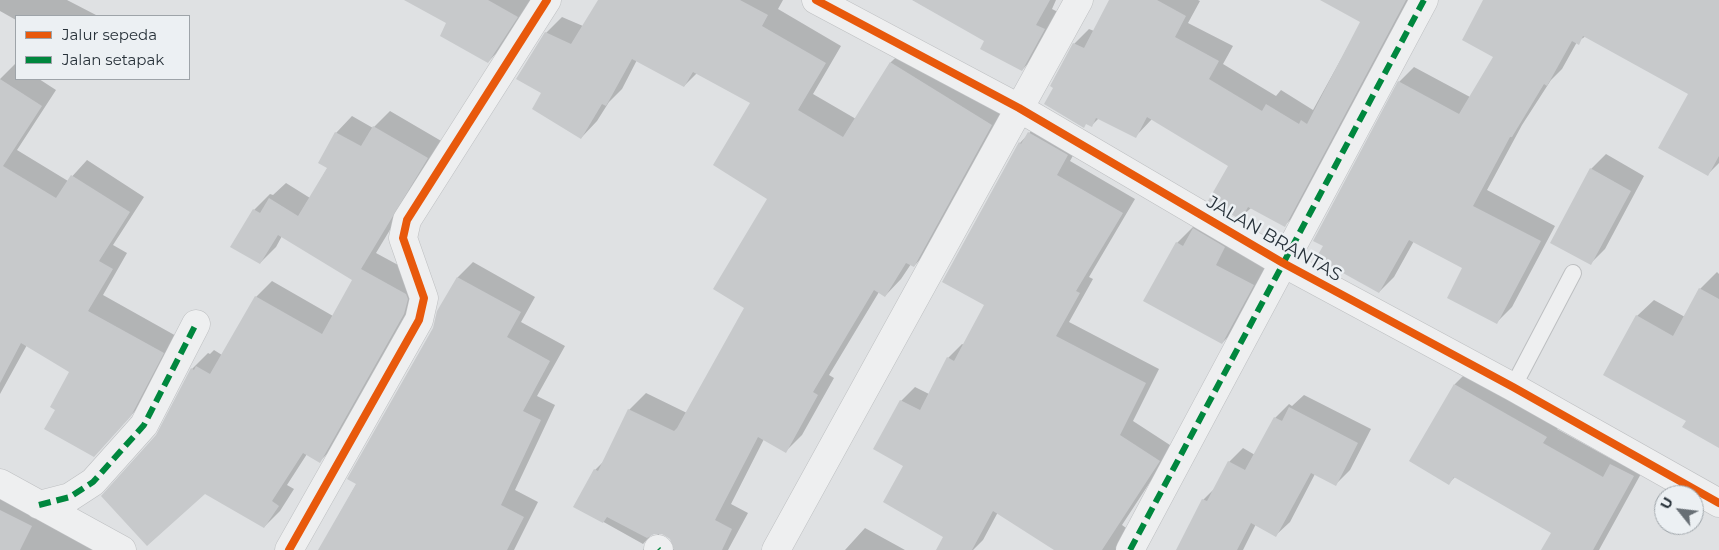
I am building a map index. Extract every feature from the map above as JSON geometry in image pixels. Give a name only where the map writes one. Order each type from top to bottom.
[{"type":"street","points":[[289,550],[419,320],[424,298],[403,238],[407,220],[547,0]]},
{"type":"street","name":"JALAN BRANTAS","points":[[817,0],[1019,108],[1283,263],[1513,387],[1719,502]]},
{"type":"street","points":[[776,550],[1079,0]]},
{"type":"street","points":[[1130,550],[1424,0]]},
{"type":"street","points":[[39,505],[70,497],[93,482],[144,425],[196,324]]},
{"type":"street","points":[[0,483],[122,550]]},
{"type":"lane","points":[[1513,387],[1573,273]]},
{"type":"building","points":[[404,0],[488,0],[518,17],[488,63],[440,36],[446,23]]},
{"type":"building","points":[[598,0],[740,0],[768,15],[762,26],[826,63],[798,110],[843,137],[890,62],[992,125],[914,267],[906,263],[885,297],[874,290],[813,392],[818,395],[786,453],[758,437],[715,520],[732,529],[722,550],[674,550],[670,539],[662,534],[654,534],[647,538],[607,517],[603,523],[573,507],[594,469],[598,471],[628,409],[674,431],[677,428],[744,308],[713,289],[767,199],[713,165],[750,103],[693,72],[684,87],[632,59],[606,106],[602,104],[581,139],[532,109],[541,93],[516,79],[545,32],[571,44]]},
{"type":"building","points":[[912,0],[1050,0],[1036,25],[1045,29],[1022,71],[980,49],[984,41]]},
{"type":"building","points":[[1109,0],[1157,0],[1186,16],[1175,37],[1219,61],[1209,79],[1262,111],[1266,104],[1299,124],[1301,120],[1307,124],[1360,22],[1320,0],[1406,0],[1285,227],[1248,207],[1241,220],[1208,201],[1228,166],[1147,117],[1136,138],[1096,118],[1092,127],[1086,124],[1084,128],[1044,104],[1053,88],[1050,86],[1073,43],[1084,48]]},
{"type":"building","points":[[1483,0],[1719,0],[1719,156],[1708,176],[1658,148],[1688,94],[1583,36],[1579,45],[1572,41],[1547,86],[1544,84],[1512,137],[1510,137],[1473,206],[1541,241],[1497,324],[1447,298],[1462,268],[1409,240],[1379,293],[1316,258],[1323,246],[1313,241],[1398,81],[1459,114],[1493,57],[1462,40]]},
{"type":"building","points":[[0,79],[42,106],[3,166],[56,198],[71,175],[130,212],[99,261],[113,269],[88,311],[164,353],[131,416],[94,457],[44,429],[55,410],[50,407],[69,372],[21,343],[0,383]]},
{"type":"building","points":[[373,126],[428,158],[361,269],[406,294],[408,299],[404,314],[320,463],[303,453],[272,501],[279,506],[264,528],[205,494],[147,546],[101,496],[156,435],[191,368],[194,370],[196,366],[210,374],[255,296],[322,334],[352,280],[278,235],[260,264],[230,247],[253,209],[260,213],[269,198],[298,216],[327,168],[318,163],[335,132],[361,146]]},
{"type":"building","points":[[1028,132],[1068,155],[1057,175],[1123,213],[1076,291],[1080,293],[1056,336],[1146,383],[1120,435],[1160,461],[1102,550],[1054,550],[993,511],[972,550],[936,550],[943,537],[883,502],[903,466],[873,449],[900,400],[920,410],[947,357],[954,361],[984,305],[942,282],[1019,142],[1021,144]]},
{"type":"building","points":[[1590,168],[1631,191],[1591,265],[1550,243]]},
{"type":"building","points":[[1193,228],[1225,247],[1216,265],[1254,285],[1222,344],[1143,301],[1176,242],[1183,246]]},
{"type":"building","points":[[457,277],[521,312],[507,337],[550,361],[523,411],[541,420],[501,505],[524,517],[507,550],[318,550],[356,484],[347,479],[433,328],[437,311]]},
{"type":"building","points":[[1699,288],[1719,299],[1719,448],[1682,427],[1686,421],[1603,375],[1636,315],[1673,336]]},
{"type":"building","points":[[1454,384],[1547,437],[1543,443],[1603,477],[1610,464],[1634,476],[1593,550],[1541,550],[1551,533],[1454,477],[1449,485],[1409,461]]},
{"type":"building","points":[[1289,407],[1358,443],[1336,486],[1311,473],[1276,537],[1251,523],[1237,550],[1176,550],[1202,499],[1207,501],[1228,461],[1245,470],[1274,417],[1282,421]]},
{"type":"building","points":[[0,510],[32,526],[20,550],[0,550]]},
{"type":"marked path","points":[[1130,550],[1424,0]]},
{"type":"marked path","points":[[39,505],[70,497],[93,482],[144,425],[196,324]]},
{"type":"cycle path","points":[[289,550],[419,320],[424,298],[403,238],[407,220],[547,0]]},
{"type":"cycle path","points":[[816,0],[1019,108],[1283,263],[1513,387],[1719,503]]}]
